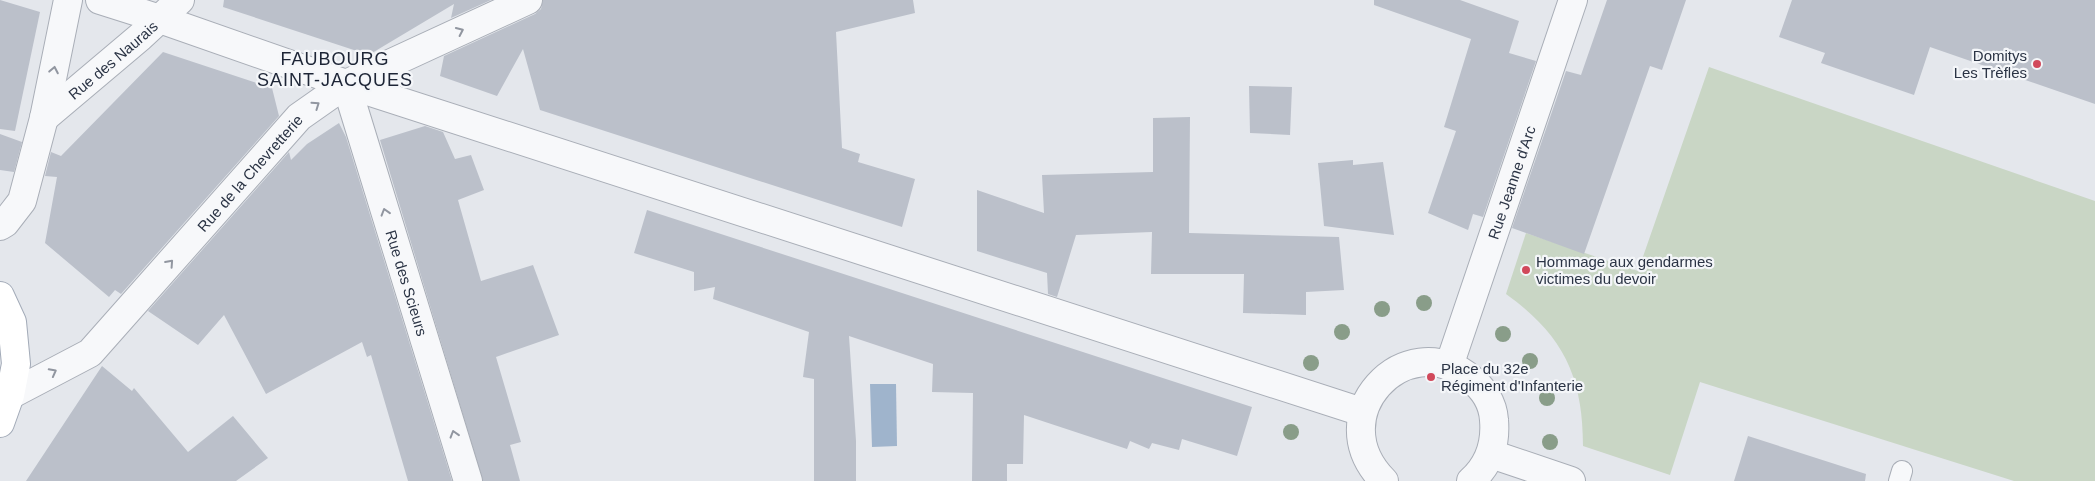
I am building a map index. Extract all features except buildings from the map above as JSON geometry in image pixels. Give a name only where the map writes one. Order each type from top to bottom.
[{"type":"main road","points":[[0,296],[12,322],[16,364],[10,395],[0,423]]},
{"type":"street","points":[[0,226],[6,223],[22,201],[44,118],[68,0]]},
{"type":"street","points":[[100,0],[346,84],[1362,412]]},
{"type":"street","name":"Rue des Naurais","points":[[44,118],[180,0]]},
{"type":"street","name":"Rue de la Chevretterie","points":[[10,395],[90,353],[299,117],[346,84],[528,0]]},
{"type":"street","name":"Rue Jeanne d'Arc","points":[[1449,366],[1573,0]]},
{"type":"street","name":"Rue des Scieurs","points":[[346,84],[468,481]]},
{"type":"street","points":[[1384,481],[1373,470],[1364,452],[1360,432],[1362,412],[1371,392],[1386,376],[1405,366],[1428,362],[1449,366],[1464,372],[1476,382],[1486,395],[1493,414],[1495,434],[1490,454],[1480,473],[1471,481]]},
{"type":"street","points":[[1490,454],[1571,481]]},
{"type":"green space","points":[[1709,67],[2095,201],[2095,481],[2014,481],[1700,382],[1670,475],[1583,446],[1579,398],[1574,378],[1566,359],[1542,325],[1526,309],[1506,294],[1526,233],[1638,271]]},
{"type":"water","points":[[870,384],[896,384],[897,446],[872,447]]},
{"type":"place","name":"Domitys Les Trèfles","points":[[2037,64]]},
{"type":"place","name":"Hommage aux gendarmes victimes du devoir","points":[[1526,270]]},
{"type":"place","name":"Place du 32e Régiment d'Infanterie","points":[[1431,377]]},
{"type":"district","name":"FAUBOURG SAINT-JACQUES","points":[[335,69]]}]
